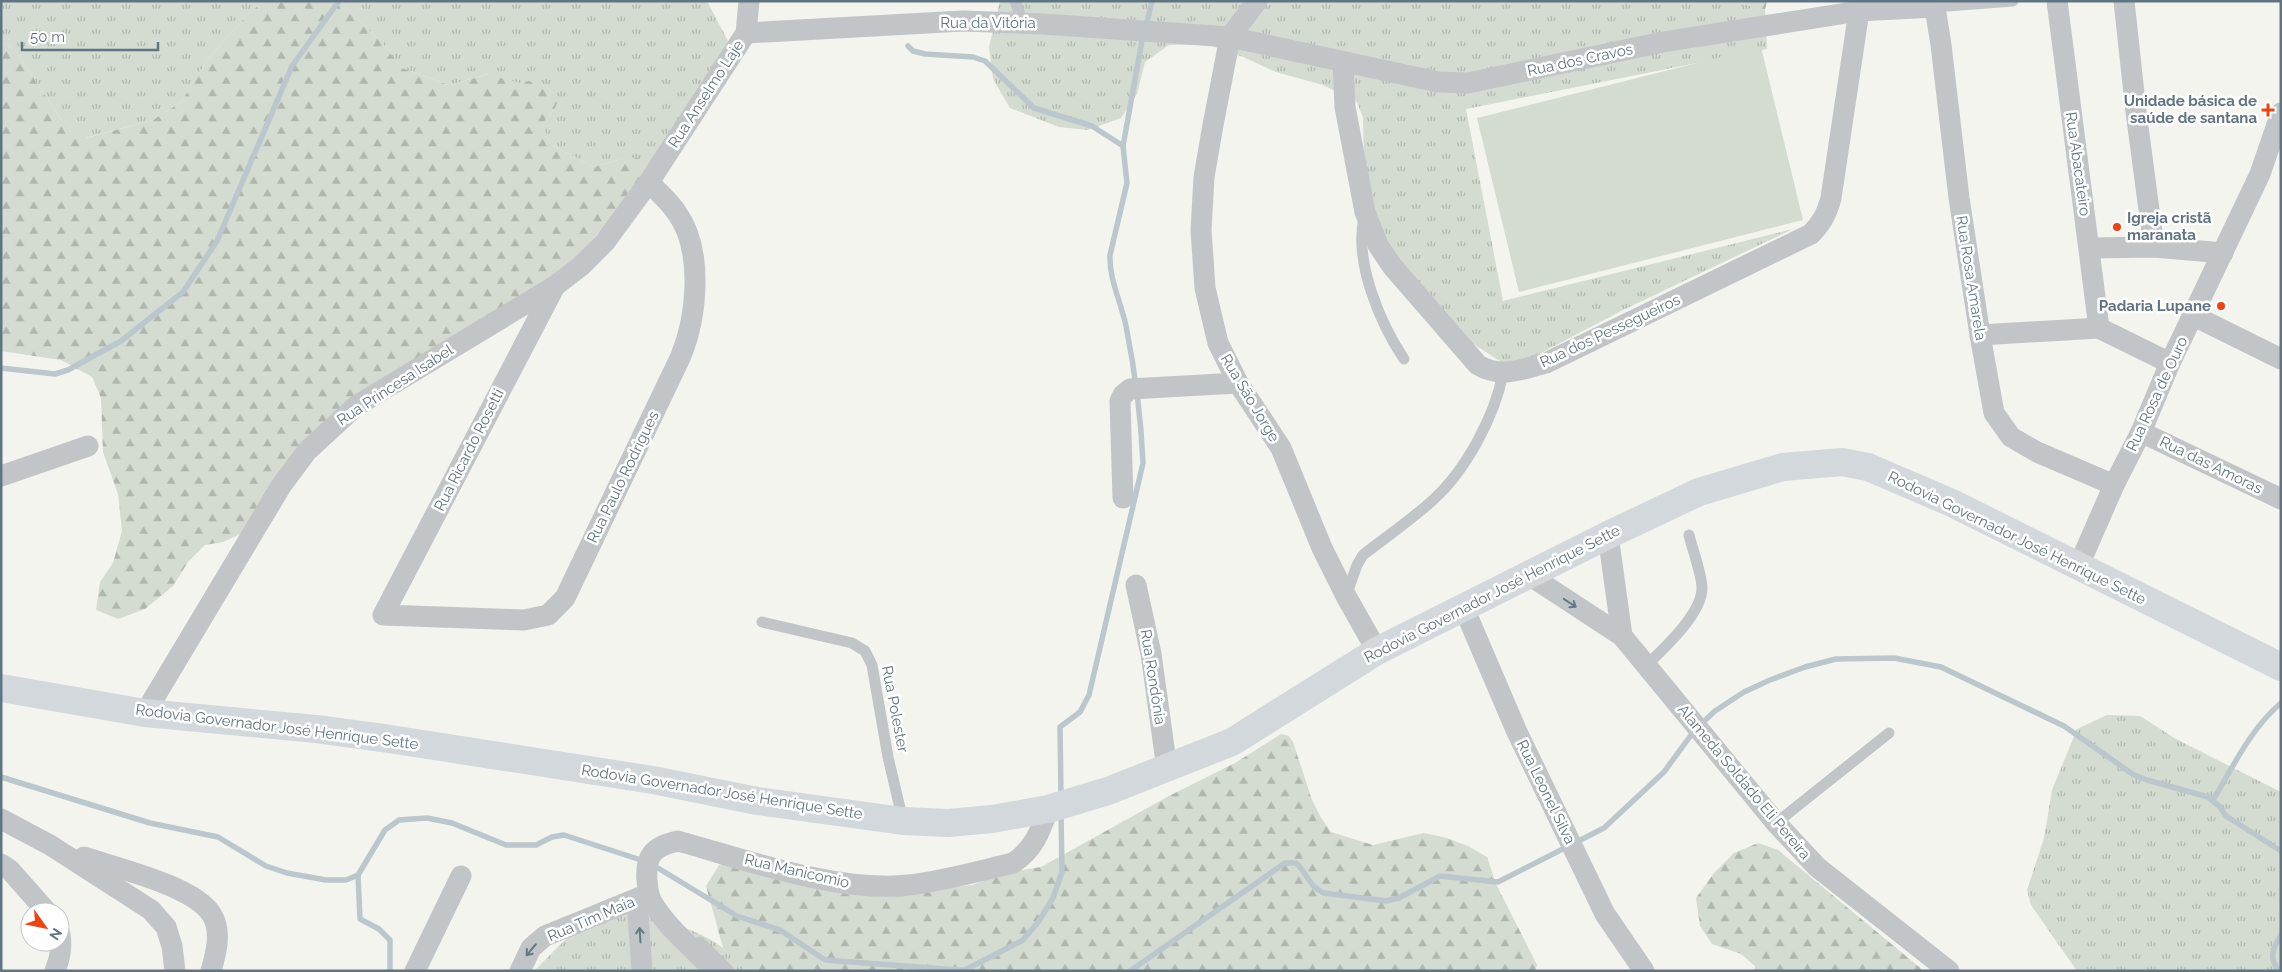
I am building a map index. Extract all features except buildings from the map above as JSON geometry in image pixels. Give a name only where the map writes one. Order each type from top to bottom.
[{"type":"main road","name":"Rodovia Governador José Henrique Sette","points":[[1,688],[145,712],[316,729],[383,738],[653,780],[757,801],[903,821],[948,823],[992,819],[1048,809],[1108,791],[1232,742],[1377,650],[1463,606],[1699,492],[1783,467],[1842,462],[1868,467],[1893,476],[2079,565],[2184,620],[2281,667]]},
{"type":"street","name":"Rua Anselmo Laje","points":[[649,182],[746,33],[749,1]]},
{"type":"street","points":[[1230,37],[1257,1]]},
{"type":"street","name":"Rua Abacateiro","points":[[2056,1],[2090,248],[2098,328]]},
{"type":"street","points":[[2124,1],[2136,112],[2154,247]]},
{"type":"street","name":"Rua dos Cravos","points":[[1230,37],[1342,63],[1438,82],[1468,83],[1663,42],[1859,11],[1934,4]]},
{"type":"street","name":"Rua Rosa Amarela","points":[[1934,4],[1941,45],[1959,198],[1994,413],[2011,436],[2037,452],[2114,485]]},
{"type":"street","name":"Rua dos Pessegueiros","points":[[1342,63],[1345,107],[1365,212],[1378,245],[1392,266],[1478,365],[1490,372],[1503,373],[1546,363],[1811,234],[1820,226],[1831,198],[1859,11]]},
{"type":"street","name":"Rua da Vitória","points":[[746,33],[963,21],[1023,23],[1230,37]]},
{"type":"street","name":"Rua São Jorge","points":[[1230,37],[1204,177],[1201,230],[1205,288],[1218,342],[1238,383],[1281,448],[1322,548],[1346,596],[1377,650]]},
{"type":"street","name":"Rua Rosa de Ouro","points":[[2079,565],[2114,485],[2141,432],[2170,363],[2260,174],[2281,112]]},
{"type":"street","name":"Rua Princesa Isabel","points":[[145,712],[280,486],[307,450],[356,406],[555,286],[581,266],[605,242],[649,182]]},
{"type":"street","name":"Rua Paulo Rodrigues","points":[[383,615],[524,620],[548,615],[565,598],[680,358],[690,329],[695,267],[693,248],[678,214],[649,182]]},
{"type":"street","points":[[2090,248],[2154,247],[2222,253]]},
{"type":"street","name":"Rua Ricardo Rosetti","points":[[383,615],[555,286]]},
{"type":"street","points":[[2194,316],[2281,359]]},
{"type":"street","points":[[1980,336],[2098,328],[2170,363]]},
{"type":"street","points":[[1123,498],[1120,401],[1123,395],[1130,389],[1238,383]]},
{"type":"street","name":"Rua das Amoras","points":[[2141,432],[2281,499]]},
{"type":"street","points":[[1,476],[88,446]]},
{"type":"street","points":[[1608,535],[1622,636]]},
{"type":"street","name":"Alameda Soldado Eli Pereira","points":[[1529,575],[1622,636],[1776,823],[1817,867],[1949,971]]},
{"type":"street","name":"Rua Rondônia","points":[[1136,585],[1151,654],[1167,769]]},
{"type":"street","name":"Rua Leonel Silva","points":[[1463,606],[1517,732],[1606,914],[1644,971]]},
{"type":"street","name":"Rua Manicomio","points":[[643,897],[646,866],[652,853],[661,845],[678,841],[820,878],[860,886],[908,885],[1013,863],[1026,854],[1037,840],[1048,809]]},
{"type":"street","points":[[1,819],[50,846],[151,910],[166,927],[172,946],[175,971]]},
{"type":"street","points":[[50,846],[172,886],[192,897],[212,914],[218,934],[211,971]]},
{"type":"street","points":[[1,864],[10,870],[38,902]]},
{"type":"street","points":[[414,971],[460,876]]},
{"type":"street","points":[[642,971],[643,897],[652,902],[671,926],[714,971]]},
{"type":"street","name":"Rua Tim Maia","points":[[520,971],[531,948],[545,936],[570,924],[643,897]]},
{"type":"street","points":[[55,971],[60,952]]},
{"type":"lane","points":[[1015,1],[1023,23]]},
{"type":"lane","points":[[1934,4],[2013,1]]},
{"type":"lane","points":[[1365,212],[1362,228],[1371,293],[1386,329],[1404,359]]},
{"type":"lane","points":[[1346,596],[1357,565],[1363,555],[1434,499],[1452,478],[1476,442],[1494,407],[1498,398],[1503,373]]},
{"type":"lane","points":[[1647,666],[1691,617],[1698,604],[1702,588],[1689,535]]},
{"type":"lane","name":"Rua Polester","points":[[762,622],[852,643],[865,651],[872,665],[888,757],[903,821]]},
{"type":"lane","points":[[1776,823],[1889,733]]},
{"type":"lane","points":[[643,897],[729,971]]},
{"type":"green space","points":[[1,1],[265,1],[250,12],[208,59],[181,102],[153,120],[85,138],[61,119],[15,50],[1,42]]},
{"type":"green space","points":[[265,1],[339,1],[381,42],[402,68],[449,85],[489,74],[518,83],[529,81],[559,97],[555,108],[542,124],[550,144],[594,167],[625,158],[638,158],[645,175],[627,201],[575,259],[544,282],[347,405],[312,432],[243,533],[223,542],[205,545],[188,562],[173,586],[145,609],[118,619],[96,610],[100,582],[113,563],[122,531],[118,494],[103,452],[101,398],[92,377],[61,360],[1,351],[1,42],[15,50],[61,119],[86,138],[153,120],[181,102],[208,59],[250,12]]},
{"type":"green space","points":[[339,1],[707,1],[728,41],[721,69],[645,175],[625,158],[594,167],[550,144],[542,124],[555,108],[518,83],[488,74],[449,85],[402,68],[381,42]]},
{"type":"green space","points":[[1000,1],[1733,1],[1765,10],[1767,49],[1466,109],[1503,301],[1793,229],[1621,311],[1522,363],[1503,363],[1469,341],[1394,256],[1376,225],[1364,164],[1363,118],[1357,102],[1323,85],[1276,72],[1243,57],[1206,44],[1169,45],[1145,62],[1137,94],[1121,118],[1088,130],[1059,127],[1010,108],[993,79],[989,47]]},
{"type":"green space","points":[[1733,1],[1767,1],[1765,10]]},
{"type":"green space","points":[[1761,47],[1803,220],[1519,292],[1477,118]]},
{"type":"green space","points":[[2107,715],[2140,716],[2176,739],[2281,792],[2281,971],[2077,971],[2031,905],[2027,890],[2044,838],[2052,790],[2077,729]]},
{"type":"green space","points":[[1281,734],[1289,736],[1293,742],[1312,800],[1331,832],[1373,845],[1424,833],[1447,838],[1468,846],[1487,857],[1496,884],[1537,965],[1535,971],[746,971],[723,948],[706,886],[719,865],[731,861],[912,891],[972,885],[1004,873],[1041,867],[1169,796],[1235,763]]},
{"type":"green space","points":[[1758,843],[1778,850],[1924,971],[1755,971],[1755,966],[1741,954],[1712,944],[1700,926],[1696,898],[1714,873],[1734,853]]},
{"type":"green space","points":[[627,911],[651,917],[704,936],[727,951],[746,971],[534,971],[577,928]]},
{"type":"waterway","points":[[1,368],[55,374],[68,370],[121,341],[183,292],[217,241],[292,66],[339,1]]},
{"type":"waterway","points":[[1146,27],[1152,1]]},
{"type":"waterway","points":[[1061,796],[1060,727],[1080,712],[1089,695],[1143,463],[1139,411],[1132,360],[1124,317],[1113,282],[1110,264],[1110,255],[1127,183],[1123,146],[1143,35]]},
{"type":"waterway","points":[[908,46],[913,51],[925,54],[973,57],[985,61],[1034,108],[1092,126],[1123,146]]},
{"type":"waterway","points":[[1700,725],[1715,711],[1744,692],[1805,667],[1836,659],[1894,658],[1941,667],[2064,726],[2134,775],[2208,797],[2219,806],[2226,816],[2281,851]]},
{"type":"waterway","points":[[2213,800],[2235,761],[2252,736],[2270,713],[2281,703]]},
{"type":"waterway","points":[[1130,971],[1285,863],[1296,863],[1311,884],[1324,893],[1386,901],[1399,898],[1440,876],[1498,882],[1604,828],[1664,772],[1694,731]]},
{"type":"waterway","points":[[1,777],[150,823],[218,837],[266,866],[287,873],[326,880],[346,880],[358,875],[385,830],[399,820],[427,818],[452,823],[506,845],[536,845],[552,837],[564,835],[644,861]]},
{"type":"waterway","points":[[965,970],[1023,940],[1039,921],[1053,898],[1062,872],[1061,813]]},
{"type":"waterway","points":[[653,865],[737,916],[780,930],[825,960],[972,971]]},
{"type":"waterway","points":[[358,875],[360,919],[379,929],[390,940],[390,971]]},
{"type":"waterway","points":[[2279,971],[2274,962],[2273,953],[2281,935]]},
{"type":"place","name":"Unidade básica de saúde de santana","points":[[2268,110]]},
{"type":"place","name":"Igreja cristã maranata","points":[[2117,227]]},
{"type":"place","name":"Padaria Lupane","points":[[2221,306]]}]
